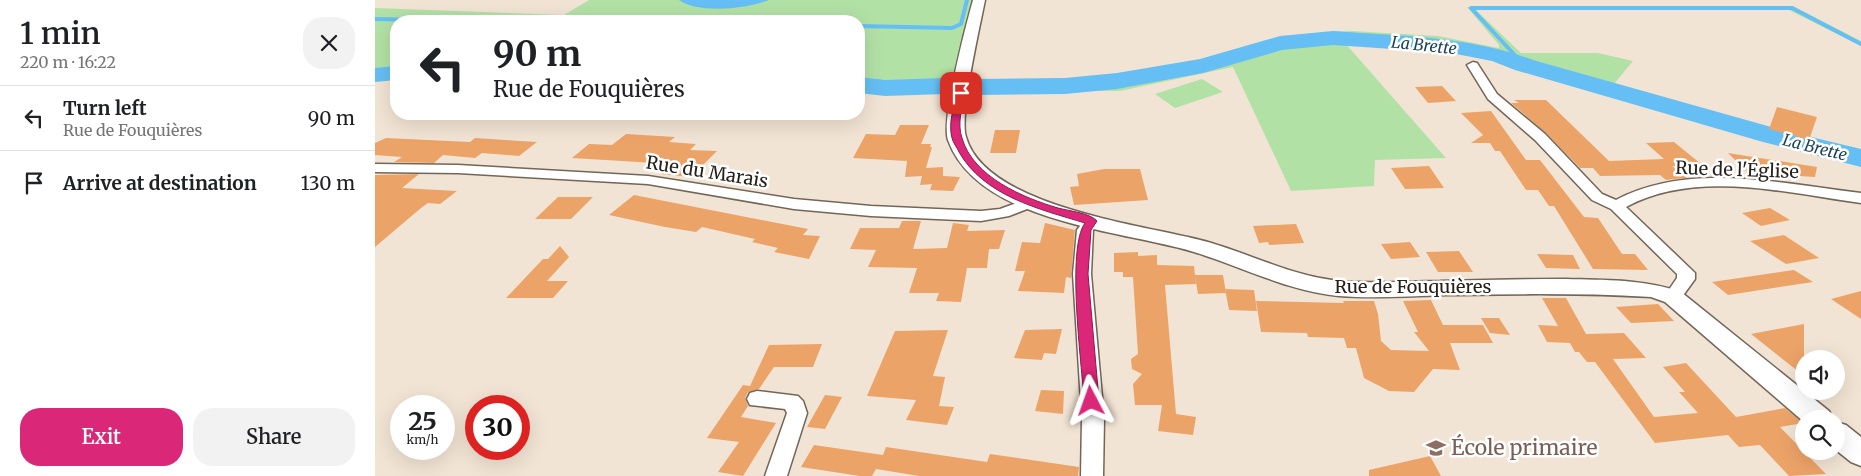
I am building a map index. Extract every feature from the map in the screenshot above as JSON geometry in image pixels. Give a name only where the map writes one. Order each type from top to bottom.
[{"type":"street","name":"Rue de Fouquières","points":[[979,0],[956,118],[957,139],[963,154],[980,174],[1030,203],[1092,221],[1198,246],[1298,282],[1326,287],[1363,290],[1620,288],[1653,290],[1673,296],[1808,410]]},
{"type":"street","points":[[1473,65],[1491,96],[1540,137],[1597,197],[1616,206],[1686,273],[1685,279],[1673,296]]},
{"type":"street","name":"Rue du Marais","points":[[375,168],[458,169],[648,180],[794,204],[871,211],[981,216],[1003,213],[1030,203]]},
{"type":"street","name":"Rue de l'Église","points":[[1616,206],[1625,199],[1672,184],[1739,185],[1861,198]]},
{"type":"street","points":[[1092,221],[1085,230],[1081,274],[1093,419],[1092,476]]},
{"type":"street","points":[[757,399],[791,402],[797,407],[797,413],[776,476]]},
{"type":"street","points":[[1845,441],[1861,454]]},
{"type":"green space","points":[[589,0],[979,0],[963,80],[865,81],[865,15],[564,15]]},
{"type":"green space","points":[[1793,6],[1861,41],[1861,46],[1787,9],[1476,10],[1521,53],[1598,53],[1633,61],[1614,84],[1819,146],[1861,155],[1861,162],[1779,145],[1504,61],[1465,52],[1405,44],[1345,43],[1446,158],[1375,160],[1374,186],[1291,191],[1233,67],[1120,91],[977,91],[980,82],[1111,79],[1194,63],[1260,43],[1315,33],[1352,31],[1438,36],[1499,48],[1499,45],[1467,7]]},
{"type":"green space","points":[[375,8],[564,15],[390,15],[390,74],[375,74]]},
{"type":"green space","points":[[1202,79],[1223,92],[1175,108],[1155,94]]},
{"type":"water","points":[[679,0],[769,0],[736,8],[710,9],[687,4]]},
{"type":"building","points":[[1442,86],[1456,101],[1428,103],[1415,87]]},
{"type":"building","points":[[1514,100],[1546,100],[1609,161],[1664,159],[1646,143],[1674,142],[1706,168],[1672,166],[1687,178],[1666,180],[1660,175],[1600,176],[1593,168],[1580,168],[1546,133],[1511,103],[1519,103]]},
{"type":"building","points":[[1777,107],[1817,117],[1809,140],[1769,129]]},
{"type":"building","points":[[1491,111],[1526,160],[1540,160],[1584,217],[1598,218],[1622,254],[1635,254],[1648,270],[1593,269],[1554,206],[1549,206],[1538,190],[1526,190],[1500,151],[1495,151],[1490,143],[1471,143],[1483,135],[1461,113]]},
{"type":"building","points":[[900,125],[929,125],[921,144],[931,144],[930,147],[932,147],[926,168],[943,167],[943,176],[960,177],[953,191],[930,190],[932,184],[920,185],[922,176],[905,177],[907,161],[853,158],[866,134],[895,135]]},
{"type":"building","points":[[995,130],[1020,130],[1016,153],[990,153]]},
{"type":"building","points":[[626,134],[675,137],[669,142],[696,144],[690,150],[717,151],[691,177],[660,174],[672,164],[572,158],[589,144],[612,145]]},
{"type":"building","points":[[386,138],[470,142],[475,138],[537,142],[519,156],[482,153],[475,158],[443,155],[434,163],[394,162],[402,157],[375,155],[375,143]]},
{"type":"building","points":[[1728,153],[1817,167],[1815,177],[1748,173]]},
{"type":"building","points":[[1429,166],[1444,188],[1405,189],[1391,168]]},
{"type":"building","points":[[1104,169],[1140,169],[1148,200],[1074,205],[1070,187],[1079,186],[1077,174]]},
{"type":"building","points":[[419,174],[402,188],[457,191],[440,204],[428,203],[375,247],[375,175]]},
{"type":"building","points":[[634,195],[808,229],[803,235],[820,236],[809,259],[774,252],[778,248],[752,242],[755,239],[702,227],[696,232],[609,215]]},
{"type":"building","points":[[558,197],[593,197],[571,219],[535,219]]},
{"type":"building","points":[[1770,208],[1790,220],[1761,226],[1742,213]]},
{"type":"building","points":[[902,221],[921,221],[913,249],[947,248],[953,223],[969,225],[967,231],[1005,230],[999,249],[989,249],[987,268],[967,268],[961,302],[936,301],[939,293],[909,293],[917,268],[868,267],[876,250],[850,249],[860,228],[899,228]]},
{"type":"building","points":[[1045,223],[1075,230],[1071,278],[1066,277],[1064,293],[1018,291],[1025,271],[1015,271],[1022,242],[1040,243]]},
{"type":"building","points":[[1296,224],[1304,243],[1269,245],[1268,242],[1259,243],[1253,226]]},
{"type":"building","points":[[1784,235],[1819,258],[1786,264],[1750,241]]},
{"type":"building","points":[[1410,242],[1420,257],[1391,259],[1381,244]]},
{"type":"building","points":[[560,246],[569,257],[547,281],[568,281],[553,298],[506,298],[543,259],[548,259]]},
{"type":"building","points":[[1459,251],[1473,272],[1438,272],[1426,252]]},
{"type":"building","points":[[1138,252],[1138,256],[1157,255],[1157,265],[1194,266],[1195,275],[1223,275],[1226,293],[1198,294],[1195,276],[1196,284],[1165,285],[1176,414],[1196,417],[1193,435],[1158,431],[1162,405],[1135,405],[1133,384],[1142,374],[1132,369],[1131,359],[1138,354],[1133,277],[1123,277],[1123,272],[1114,272],[1114,253]]},
{"type":"building","points":[[1537,254],[1573,255],[1580,269],[1546,268]]},
{"type":"building","points":[[1794,270],[1813,282],[1728,295],[1712,282]]},
{"type":"building","points":[[1225,289],[1254,290],[1257,311],[1229,310]]},
{"type":"building","points":[[1861,291],[1861,319],[1831,299]]},
{"type":"building","points":[[1542,298],[1566,298],[1586,334],[1624,333],[1646,358],[1613,359],[1654,417],[1698,413],[1679,392],[1685,392],[1663,367],[1686,363],[1736,417],[1785,408],[1795,416],[1795,424],[1780,427],[1795,442],[1795,460],[1812,460],[1826,474],[1789,476],[1760,445],[1739,447],[1728,435],[1655,443],[1595,362],[1587,362],[1579,352],[1575,352],[1570,343],[1547,342],[1538,325],[1558,326]]},
{"type":"building","points":[[1431,300],[1443,325],[1483,325],[1493,343],[1450,343],[1460,370],[1433,369],[1414,392],[1389,391],[1364,378],[1356,348],[1347,348],[1344,338],[1308,337],[1307,333],[1261,332],[1256,301],[1344,303],[1343,301],[1374,301],[1378,314],[1381,341],[1391,350],[1429,351],[1414,332],[1418,332],[1403,301]]},
{"type":"building","points":[[1658,304],[1674,321],[1631,323],[1616,307]]},
{"type":"building","points":[[1481,318],[1499,318],[1510,335],[1490,333]]},
{"type":"building","points":[[1804,324],[1804,350],[1795,350],[1795,369],[1751,334]]},
{"type":"building","points":[[1062,329],[1056,354],[1044,353],[1042,360],[1014,358],[1025,330]]},
{"type":"building","points":[[948,330],[933,376],[945,377],[939,406],[954,407],[947,425],[906,420],[916,400],[867,396],[895,331]]},
{"type":"building","points":[[822,344],[813,367],[774,367],[759,389],[748,392],[745,398],[748,406],[741,417],[776,423],[743,476],[718,472],[739,442],[707,438],[743,385],[750,386],[769,345]]},
{"type":"building","points":[[1041,390],[1064,391],[1063,414],[1035,411]]},
{"type":"building","points":[[825,395],[842,397],[825,429],[807,427]]},
{"type":"building","points":[[814,445],[883,455],[886,447],[987,462],[990,454],[1079,467],[1078,476],[919,476],[876,469],[872,476],[860,476],[801,467]]},
{"type":"building","points":[[1430,456],[1441,476],[1369,476],[1369,470]]},
{"type":"waterway","points":[[865,26],[952,28],[961,24],[967,0]]},
{"type":"waterway","points":[[1524,65],[1471,8],[1792,8],[1861,44]]},
{"type":"waterway","points":[[375,19],[390,19]]},
{"type":"waterway","name":"La Brette","points":[[977,87],[1065,86],[1117,81],[1203,66],[1280,43],[1333,38],[1451,46],[1498,55],[1524,65],[1773,136],[1861,158]]},
{"type":"waterway","points":[[375,75],[390,74]]},
{"type":"waterway","points":[[865,86],[885,88],[945,86]]},
{"type":"place","name":"École primaire","points":[[1436,448]]},
{"type":"route","points":[[961,93],[956,118],[957,139],[963,154],[980,174],[1030,203],[1092,221],[1085,230],[1081,274],[1091,401]]}]
